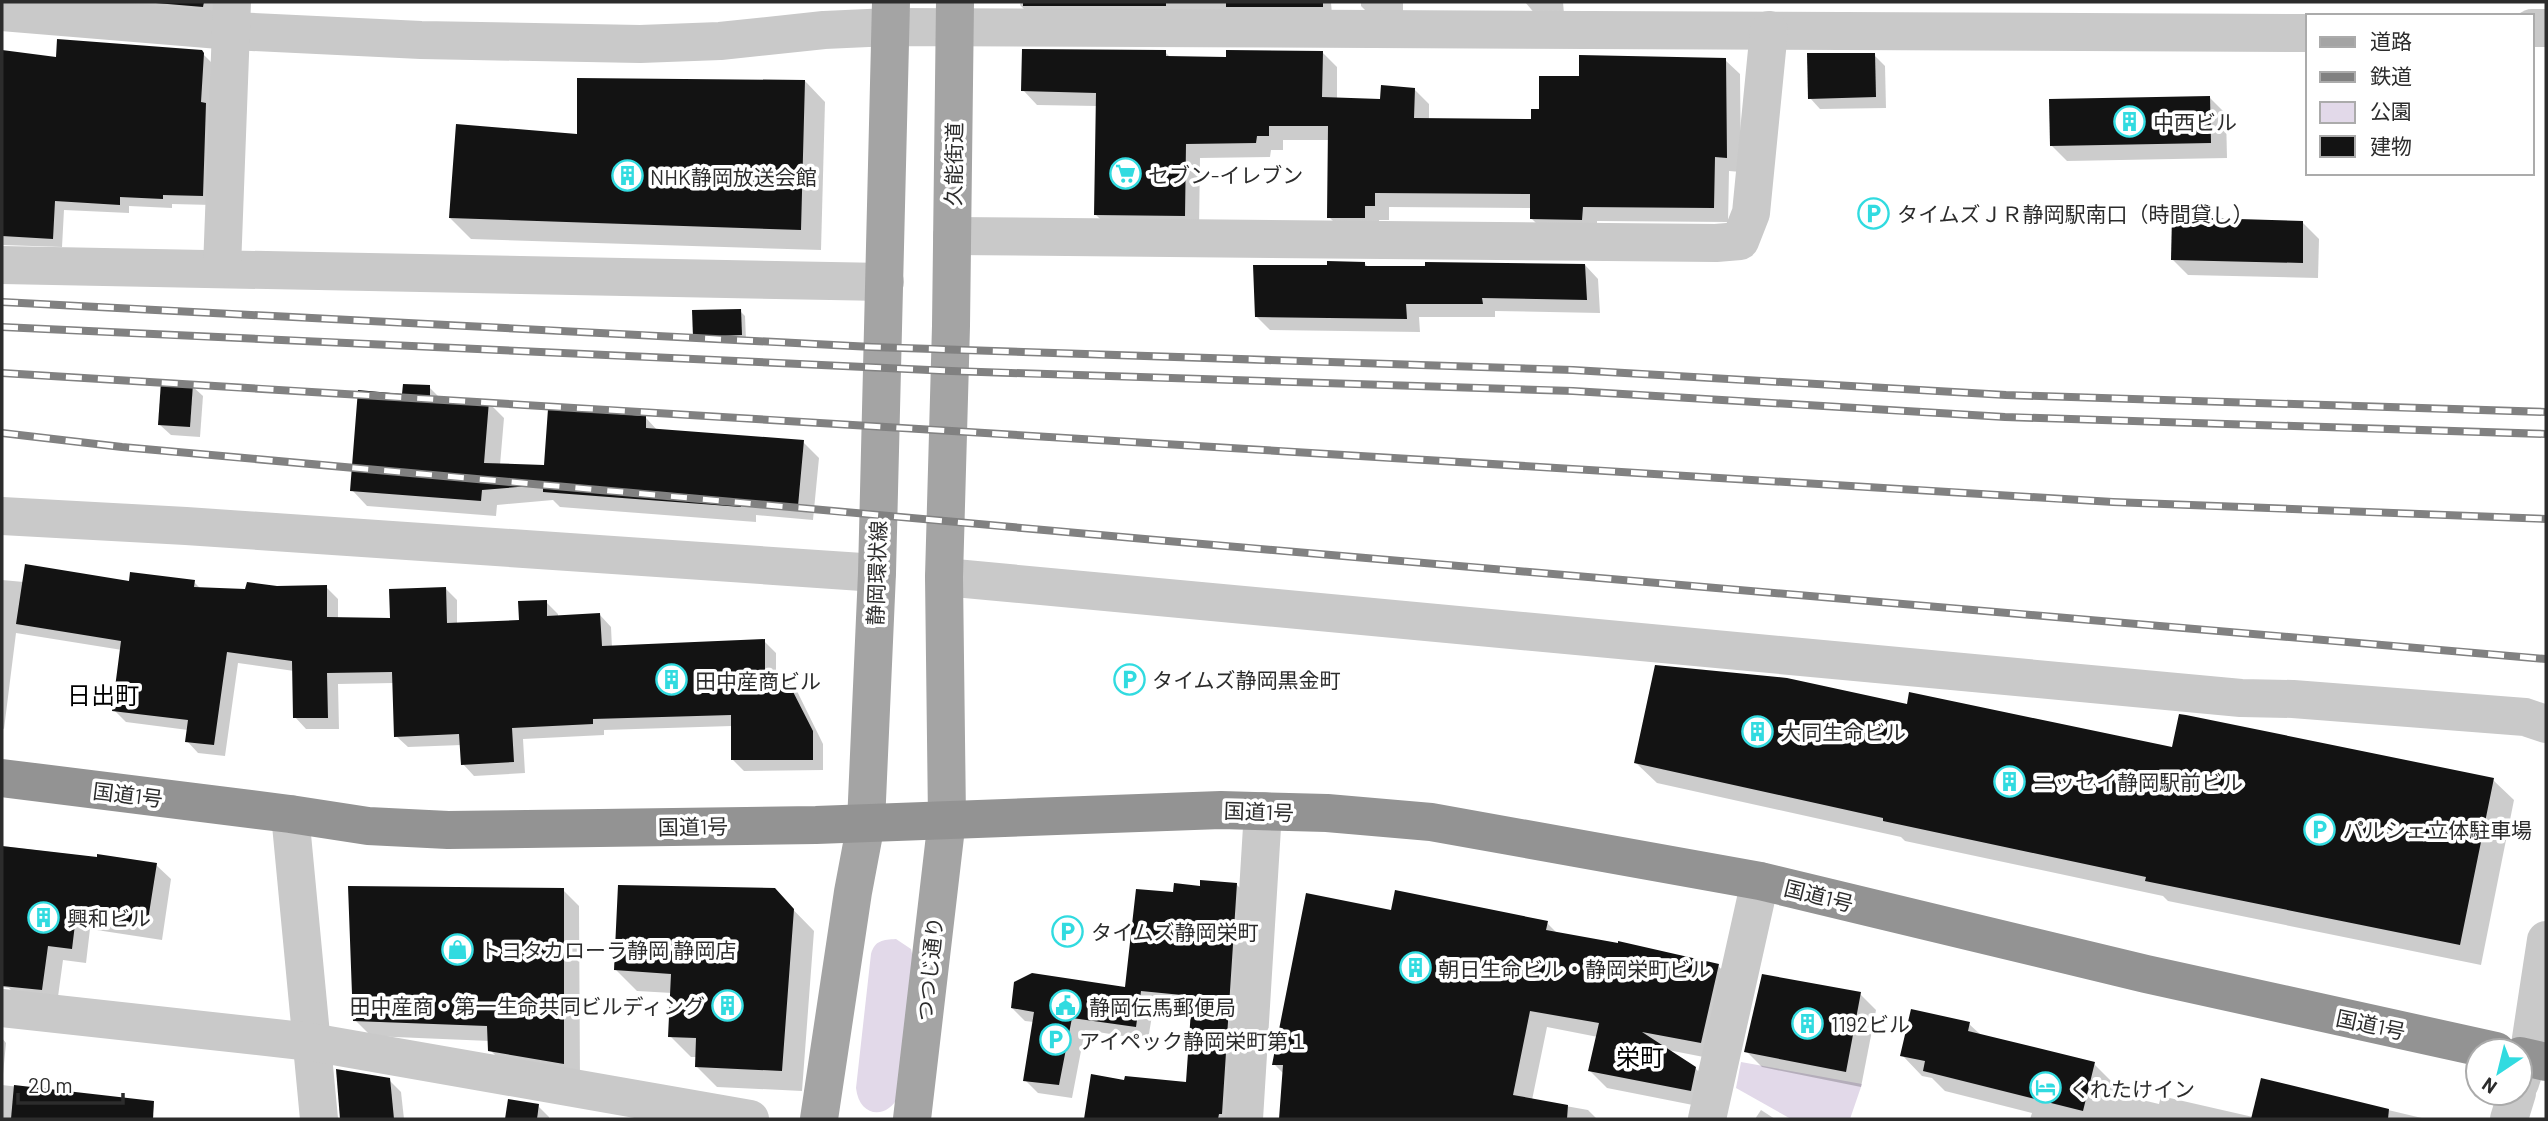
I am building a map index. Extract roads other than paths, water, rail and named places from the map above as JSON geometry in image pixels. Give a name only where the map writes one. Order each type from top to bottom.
[{"type":"highway","name":"国道1号","points":[[2,778],[368,826],[447,830],[866,823],[1221,810],[1327,813],[1431,822],[1760,881],[2464,1053]]},
{"type":"main road","points":[[885,282],[890,15]]},
{"type":"main road","name":"久能街道","points":[[944,578],[955,15]]},
{"type":"main road","name":"静岡環状線","points":[[866,823],[877,573],[885,282]]},
{"type":"main road","points":[[944,578],[947,819]]},
{"type":"main road","name":"つつじ通り","points":[[912,1119],[947,819]]},
{"type":"main road","points":[[819,1119],[866,823]]},
{"type":"street","points":[[2052,2],[2067,17],[2096,32]]},
{"type":"street","points":[[2,12],[232,17],[421,40],[640,44],[720,41],[824,30],[890,15],[1422,16],[1769,30],[2306,33]]},
{"type":"street","points":[[222,268],[232,17]]},
{"type":"street","points":[[952,236],[1716,243],[1740,240],[1751,213],[1769,30]]},
{"type":"street","points":[[2,265],[885,282]]},
{"type":"street","points":[[2,516],[213,527],[877,573]]},
{"type":"street","points":[[944,578],[2241,698],[2293,699],[2525,717],[2546,724]]},
{"type":"street","points":[[1244,1119],[1263,811]]},
{"type":"street","points":[[290,814],[319,1119]]},
{"type":"street","points":[[1707,1119],[1760,881]]},
{"type":"street","points":[[2527,1037],[2546,940]]},
{"type":"street","points":[[2,1008],[311,1042],[750,1119]]},
{"type":"railway","points":[[2,302],[872,347],[1573,370],[2006,395],[2546,412]]},
{"type":"railway","points":[[2,327],[951,371],[1573,391],[2005,417],[2546,434]]},
{"type":"railway","points":[[2,373],[2113,502],[2546,519]]},
{"type":"railway","points":[[2,433],[122,447],[1156,540],[2546,659]]},
{"type":"place","name":"中西ビル","points":[[2130,121]]},
{"type":"place","name":"セブン-イレブン","points":[[1125,174]]},
{"type":"place","name":"NHK静岡放送会館","points":[[627,176]]},
{"type":"place","name":"タイムズＪＲ静岡駅南口（時間貸し）","points":[[1874,213]]},
{"type":"place","name":"タイムズ静岡黒金町","points":[[1129,679]]},
{"type":"place","name":"田中産商ビル","points":[[672,680]]},
{"type":"place","name":"大同生命ビル","points":[[1757,731]]},
{"type":"place","name":"ニッセイ静岡駅前ビル","points":[[2010,781]]},
{"type":"place","name":"パルシェ立体駐車場","points":[[2320,829]]},
{"type":"place","name":"興和ビル","points":[[44,917]]},
{"type":"place","name":"タイムズ静岡栄町","points":[[1068,931]]},
{"type":"place","name":"トヨタカローラ静岡 静岡店","points":[[457,949]]},
{"type":"place","name":"朝日生命ビル・静岡栄町ビル","points":[[1415,968]]},
{"type":"place","name":"田中産商・第一生命共同ビルディング","points":[[728,1005]]},
{"type":"place","name":"静岡伝馬郵便局","points":[[1066,1006]]},
{"type":"place","name":"1192ビル","points":[[1808,1023]]},
{"type":"place","name":"アイペック静岡栄町第１","points":[[1056,1040]]},
{"type":"place","name":"くれたけイン","points":[[2046,1088]]},
{"type":"district","name":"日出町","points":[[103,694]]},
{"type":"district","name":"栄町","points":[[1640,1056]]}]
